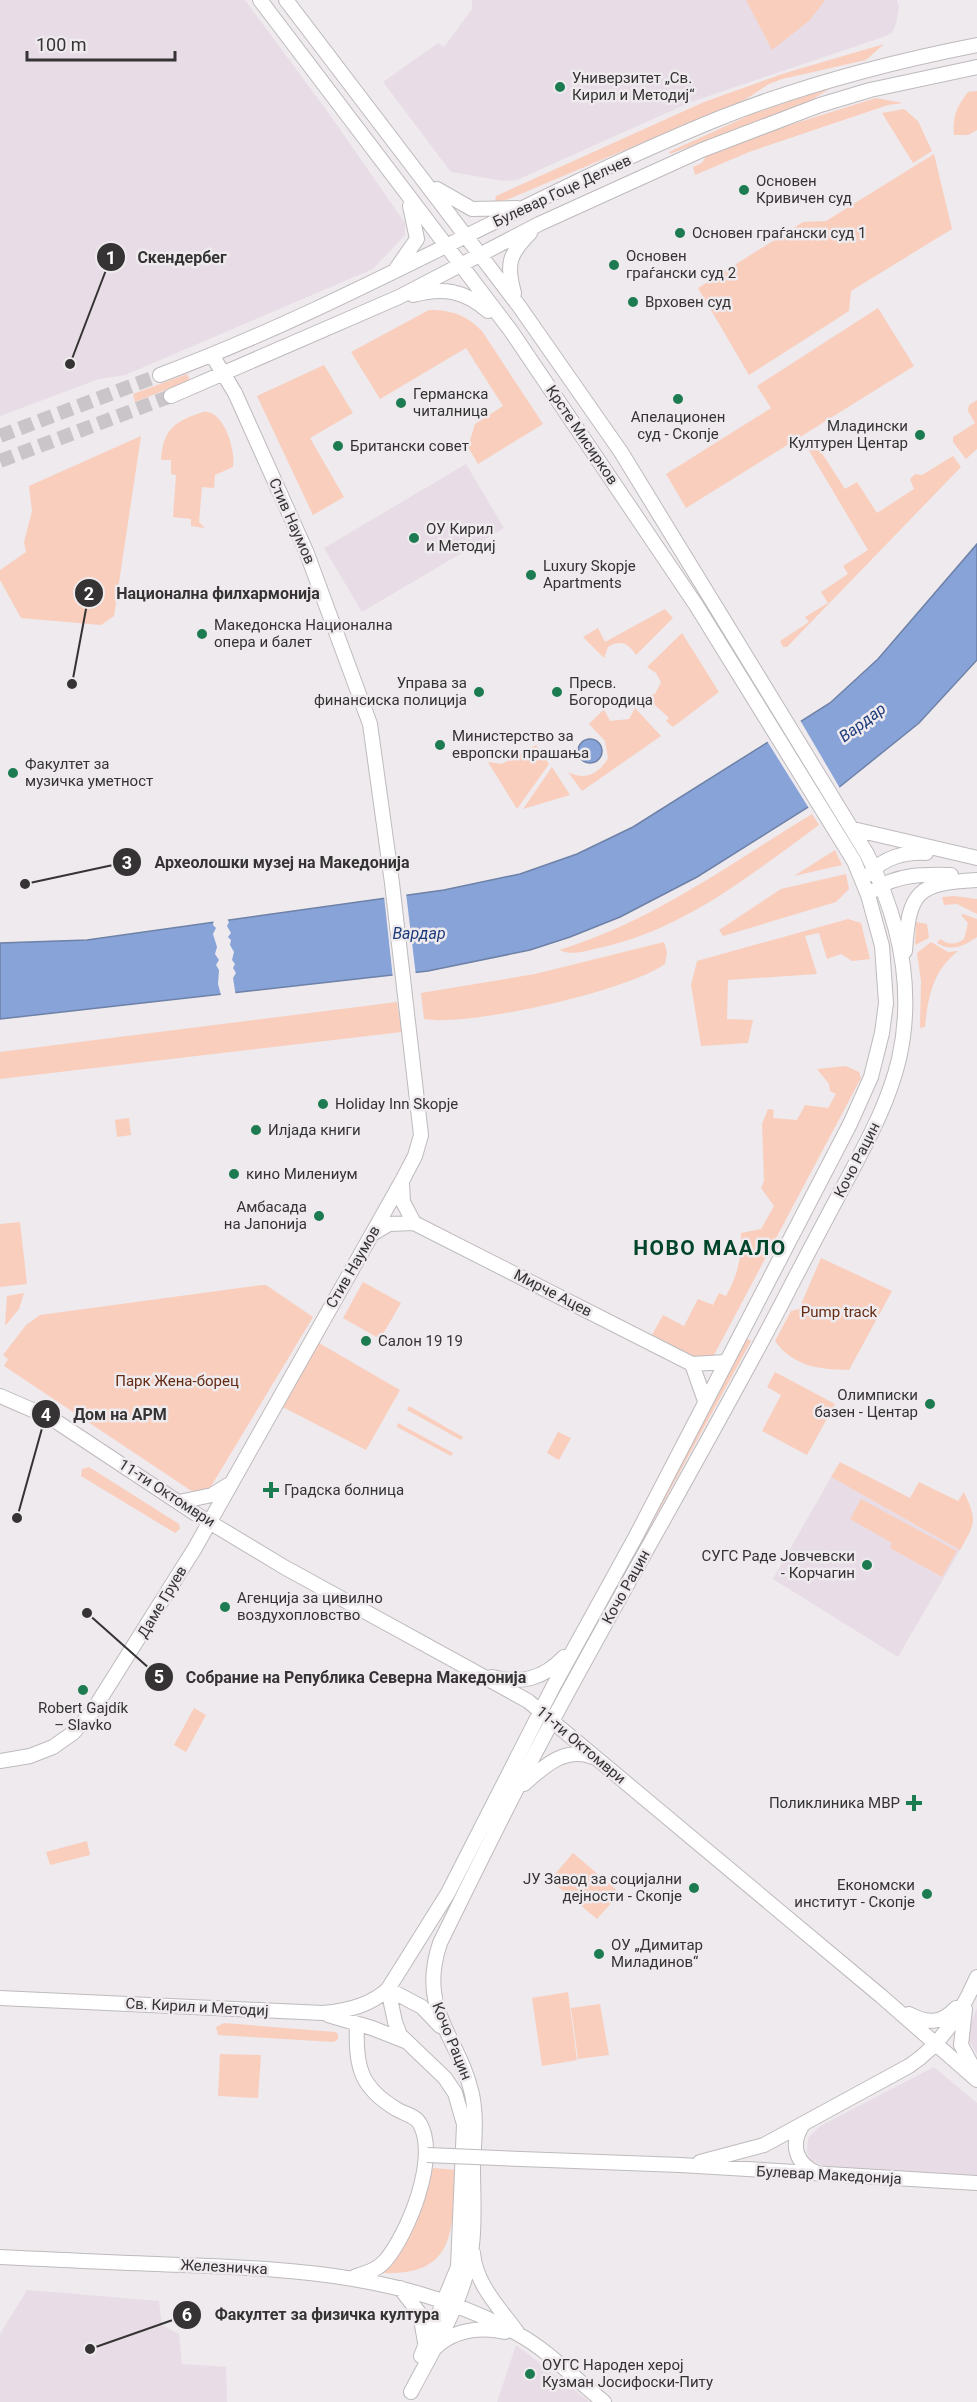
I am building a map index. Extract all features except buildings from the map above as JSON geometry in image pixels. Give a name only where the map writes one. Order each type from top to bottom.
[{"type":"street","name":"Крсте Мисирков","points":[[260,0],[511,331],[764,700]]},
{"type":"street","name":"Крсте Мисирков","points":[[286,0],[481,254],[627,462],[764,700],[846,832],[870,882]]},
{"type":"street","name":"Булевар Гоце Делчев","points":[[160,375],[213,355],[386,277],[534,203],[675,138],[761,103],[859,72],[977,45]]},
{"type":"street","name":"Булевар Гоце Делчев","points":[[171,396],[399,297],[539,224],[702,150],[820,105],[870,90],[977,67]]},
{"type":"street","points":[[425,180],[438,191],[472,209],[512,209],[534,203]]},
{"type":"street","points":[[386,277],[396,268],[417,240],[414,217],[405,193]]},
{"type":"street","points":[[519,306],[510,279],[510,259],[517,247],[539,224]]},
{"type":"street","points":[[399,297],[453,289],[479,303],[511,331]]},
{"type":"street","name":"Стив Наумов","points":[[209,1521],[403,1179],[415,1156],[421,1135],[406,992],[370,724],[362,695],[306,551],[213,355]]},
{"type":"street","name":"Крсте Мисирков","points":[[846,832],[854,861],[870,882]]},
{"type":"street","points":[[846,832],[977,858]]},
{"type":"street","points":[[958,855],[908,854],[891,858],[870,882],[882,885],[924,874],[977,879]]},
{"type":"street","points":[[904,964],[907,919],[911,906],[919,894],[937,884],[977,879]]},
{"type":"street","name":"Кочо Рацин","points":[[541,1710],[726,1362],[850,1124],[871,1077],[882,1033],[886,975],[870,882]]},
{"type":"street","name":"Кочо Рацин","points":[[449,2302],[467,2270],[472,2245],[474,2111],[469,2082],[445,2032],[433,1990],[437,1950],[553,1721],[736,1390],[878,1119],[896,1069],[906,1019],[904,964],[882,885]]},
{"type":"street","points":[[371,1235],[389,1224],[414,1223],[403,1202],[403,1179]]},
{"type":"street","name":"Мирче Ацев","points":[[414,1223],[692,1365]]},
{"type":"street","points":[[705,1401],[692,1365],[726,1362]]},
{"type":"street","name":"11-ти Октомври","points":[[0,1396],[51,1418],[229,1534],[303,1578],[482,1674],[541,1710],[937,2043],[977,2080]]},
{"type":"street","points":[[179,1502],[219,1492],[231,1482]]},
{"type":"street","name":"Даме Груев","points":[[0,1761],[30,1755],[53,1747],[85,1721],[119,1672],[209,1521]]},
{"type":"street","points":[[195,1548],[210,1539],[229,1534]]},
{"type":"street","points":[[482,1674],[516,1681],[535,1678],[550,1670],[576,1644]]},
{"type":"street","points":[[445,2032],[422,2007],[388,1989],[448,1893],[541,1710]]},
{"type":"street","points":[[517,1790],[563,1755],[578,1753],[598,1760]]},
{"type":"street","points":[[977,1977],[969,1994],[960,2038],[965,2055],[977,2074]]},
{"type":"street","name":"Кочо Рацин","points":[[388,1989],[395,2022],[405,2041],[445,2078],[455,2094],[464,2124],[458,2267],[449,2302]]},
{"type":"street","name":"Св. Кирил и Методиј","points":[[0,1998],[323,2013],[357,2007],[373,2001],[388,1989]]},
{"type":"street","points":[[890,2004],[915,2017],[933,2022],[947,2017],[969,1994]]},
{"type":"street","name":"Булевар Македонија","points":[[680,2165],[755,2148],[802,2126],[909,2066],[937,2043],[969,1994]]},
{"type":"street","points":[[323,2013],[405,2041]]},
{"type":"street","points":[[351,2277],[378,2268],[392,2249],[409,2219],[423,2177],[427,2155],[425,2138],[419,2122],[374,2092],[361,2073],[356,2061],[357,2025]]},
{"type":"street","points":[[802,2126],[797,2137],[796,2154],[805,2166],[822,2175]]},
{"type":"street","name":"Булевар Македонија","points":[[427,2155],[680,2165],[977,2183]]},
{"type":"street","points":[[472,2245],[475,2265],[485,2289],[519,2334],[604,2402]]},
{"type":"street","name":"Железничка","points":[[0,2257],[244,2267],[351,2277],[398,2286],[449,2302],[519,2334]]},
{"type":"street","points":[[398,2286],[417,2308],[429,2347]]},
{"type":"street","points":[[410,2397],[449,2302]]},
{"type":"street","points":[[429,2347],[466,2331],[492,2330],[519,2334]]},
{"type":"shaded area","points":[[0,0],[245,0],[330,115],[405,223],[405,235],[373,269],[125,375],[99,379],[0,416]]},
{"type":"shaded area","name":"Универзитет „Св. Кирил и Методиј“","points":[[472,0],[897,0],[899,6],[896,24],[892,33],[886,36],[691,102],[517,180],[504,181],[451,172],[383,82],[438,43],[444,47],[472,9]]},
{"type":"shaded area","name":"ОУ Кирил и Методиј","points":[[466,464],[504,528],[362,612],[324,548]]},
{"type":"shaded area","name":"СУГС Раде Јовчевски - Корчагин","points":[[831,1477],[960,1550],[898,1657],[773,1579]]},
{"type":"shaded area","points":[[977,2008],[977,2054],[969,2041],[970,2025]]},
{"type":"shaded area","points":[[934,2067],[977,2103],[977,2177],[827,2168],[811,2160],[807,2153],[808,2138],[820,2126]]},
{"type":"shaded area","points":[[27,2290],[159,2301],[162,2325],[179,2334],[182,2364],[226,2367],[227,2402],[0,2402],[0,2334]]},
{"type":"shaded area","name":"ОУГС Народен херој Кузман Јосифоски-Питу","points":[[516,2345],[590,2402],[497,2402]]},
{"type":"green space","points":[[746,0],[825,0],[810,20],[772,50]]},
{"type":"green space","points":[[884,44],[866,60],[782,79],[769,84],[746,99],[506,200],[495,202],[496,196],[704,102],[782,74]]},
{"type":"green space","points":[[832,87],[810,101],[670,154],[669,152],[752,114]]},
{"type":"green space","points":[[977,91],[977,130],[968,135],[954,135],[958,107],[968,92]]},
{"type":"green space","points":[[876,98],[903,103],[888,105],[749,152],[695,175],[693,167],[702,163],[706,156],[777,129]]},
{"type":"green space","points":[[904,109],[918,121],[932,151],[913,163],[882,113]]},
{"type":"green space","points":[[934,154],[952,229],[851,291],[849,311],[749,375],[698,288],[803,222],[826,221]]},
{"type":"green space","points":[[878,308],[914,366],[686,508],[666,474],[771,408],[757,386]]},
{"type":"green space","points":[[429,310],[458,314],[482,331],[543,424],[478,464],[468,447],[475,424],[503,406],[466,348],[380,399],[351,352]]},
{"type":"green space","points":[[324,365],[353,413],[310,438],[344,497],[313,515],[257,396]]},
{"type":"green space","points":[[187,374],[190,380],[135,402],[133,394]]},
{"type":"green space","points":[[977,400],[977,449],[966,459],[953,442],[953,437],[975,423],[968,411],[969,405]]},
{"type":"green space","points":[[203,412],[217,417],[223,424],[233,451],[233,467],[215,475],[214,488],[202,487],[199,522],[205,528],[191,526],[191,519],[173,517],[176,475],[171,474],[171,460],[161,460],[164,441],[172,428],[185,419]]},
{"type":"green space","points":[[141,436],[114,616],[101,625],[21,618],[0,580],[0,570],[26,552],[24,542],[32,511],[29,486]]},
{"type":"green space","points":[[816,444],[845,489],[857,482],[877,513],[914,489],[910,479],[915,474],[922,475],[953,456],[961,467],[787,647],[783,647],[780,641],[809,622],[805,617],[828,603],[821,592],[848,574],[843,566],[868,550],[808,449]]},
{"type":"green space","points":[[665,609],[673,618],[636,655],[624,644],[616,643],[608,647],[604,658],[583,637],[598,628],[605,642]]},
{"type":"green space","points":[[682,633],[719,692],[673,727],[666,721],[669,718],[646,697],[655,694],[661,682],[656,673],[647,667]]},
{"type":"green space","points":[[635,708],[661,736],[582,791],[568,772],[586,776],[596,772],[608,758],[605,741],[589,724],[604,709],[610,721],[629,719]]},
{"type":"green space","points":[[536,745],[549,764],[517,809],[488,762],[502,764]]},
{"type":"green space","points":[[552,767],[570,795],[523,809]]},
{"type":"green space","points":[[812,814],[819,825],[741,881],[688,914],[630,940],[579,952],[569,953],[559,950],[626,924],[658,908]]},
{"type":"green space","points":[[835,850],[842,865],[794,876]]},
{"type":"green space","points":[[846,874],[849,889],[836,902],[723,936],[719,930],[781,889]]},
{"type":"green space","points":[[942,897],[977,899],[977,914],[957,904],[944,905]]},
{"type":"green space","points":[[961,915],[977,919],[977,937],[958,947],[942,946],[937,943],[940,939],[952,944],[964,939],[968,923]]},
{"type":"green space","points":[[848,919],[861,923],[870,959],[852,961],[841,954],[827,959],[819,933],[805,936],[817,974],[728,980],[727,1019],[753,1020],[748,1043],[701,1046],[691,985],[697,961]]},
{"type":"green space","points":[[916,922],[927,924],[929,938],[915,945]]},
{"type":"green space","points":[[664,942],[667,952],[665,964],[618,985],[547,1005],[476,1018],[424,1019],[421,993],[535,974]]},
{"type":"green space","points":[[931,942],[948,952],[958,951],[937,976],[930,995],[925,1027],[920,1028],[921,981],[917,953]]},
{"type":"green space","points":[[397,1002],[402,1032],[0,1079],[0,1052]]},
{"type":"green space","points":[[846,1066],[859,1072],[861,1078],[714,1355],[698,1359],[652,1335],[663,1315],[684,1326],[698,1299],[713,1305],[719,1293],[726,1296],[738,1265],[741,1233],[761,1229],[774,1206],[761,1188],[764,1181],[762,1124],[768,1109],[774,1110],[773,1118],[797,1120],[805,1105],[828,1108],[836,1094],[830,1091],[829,1084],[817,1069]]},
{"type":"green space","points":[[129,1118],[131,1135],[117,1137],[115,1120]]},
{"type":"green space","points":[[20,1222],[27,1284],[0,1287],[0,1224]]},
{"type":"green space","name":"Pump track","points":[[821,1258],[892,1291],[849,1370],[808,1365],[790,1356],[775,1341],[791,1311],[799,1309]]},
{"type":"green space","points":[[363,1282],[401,1303],[380,1339],[343,1318]]},
{"type":"green space","name":"Парк Жена-борец","points":[[266,1285],[313,1317],[210,1488],[198,1492],[190,1490],[4,1366],[8,1359],[3,1355],[26,1325],[40,1315]]},
{"type":"green space","points":[[24,1293],[19,1309],[5,1326],[7,1296]]},
{"type":"green space","points":[[746,1338],[751,1341],[564,1685],[561,1684]]},
{"type":"green space","points":[[312,1339],[400,1390],[366,1450],[275,1403]]},
{"type":"green space","points":[[775,1372],[835,1404],[807,1455],[762,1431],[781,1395],[767,1387]]},
{"type":"green space","points":[[409,1406],[463,1437],[461,1440],[407,1410]]},
{"type":"green space","points":[[398,1423],[453,1453],[451,1456],[397,1427]]},
{"type":"green space","points":[[558,1432],[571,1438],[559,1460],[547,1453]]},
{"type":"green space","points":[[840,1462],[910,1498],[919,1482],[958,1501],[964,1492],[973,1521],[960,1550],[831,1477]]},
{"type":"green space","points":[[89,1467],[179,1524],[180,1529],[175,1533],[81,1476],[82,1469]]},
{"type":"green space","points":[[861,1499],[957,1551],[942,1577],[890,1548],[892,1543],[850,1519]]},
{"type":"green space","points":[[194,1708],[206,1715],[186,1752],[174,1745]]},
{"type":"green space","points":[[87,1841],[90,1855],[50,1865],[46,1852]]},
{"type":"green space","points":[[573,1853],[620,1893],[597,1919],[550,1880]]},
{"type":"green space","points":[[568,1992],[577,2060],[542,2066],[532,1998]]},
{"type":"green space","points":[[600,2004],[609,2055],[578,2059],[571,2008]]},
{"type":"green space","points":[[224,2023],[335,2032],[338,2034],[338,2039],[334,2042],[218,2035],[216,2027]]},
{"type":"green space","points":[[220,2054],[261,2055],[258,2098],[218,2096]]},
{"type":"green space","points":[[433,2168],[457,2170],[451,2229],[446,2245],[438,2257],[425,2266],[407,2272],[382,2273],[407,2237]]},
{"type":"water","name":"Вардар","points":[[977,544],[977,660],[919,723],[837,789],[697,877],[620,917],[530,950],[428,971],[0,1019],[0,943],[87,940],[444,890],[520,874],[577,854],[633,827],[830,703],[878,659]]},
{"type":"water","points":[[590,739],[595,740],[601,746],[601,756],[595,762],[590,763],[585,762],[579,756],[578,751],[579,746],[585,740]]},
{"type":"pier","points":[[800,720],[841,790],[810,810],[767,741]]},
{"type":"pier","points":[[406,893],[416,976],[393,979],[384,896]]},
{"type":"pier","points":[[226,917],[231,933],[228,937],[234,952],[232,960],[236,973],[233,978],[236,997],[222,999],[218,984],[219,970],[216,965],[219,960],[215,954],[217,947],[213,934],[216,928],[213,925],[214,919]]},
{"type":"tunnel","points":[[0,436],[160,375]]},
{"type":"tunnel","points":[[0,461],[171,396]]},
{"type":"place","name":"Универзитет „Св. Кирил и Методиј“","points":[[560,87]]},
{"type":"place","name":"Основен Кривичен суд","points":[[744,190]]},
{"type":"place","name":"Основен граѓански суд 1","points":[[680,233]]},
{"type":"place","name":"Основен граѓански суд 2","points":[[614,265]]},
{"type":"place","name":"Врховен суд","points":[[633,302]]},
{"type":"place","name":"Скендербег","points":[[70,364]]},
{"type":"place","name":"Апелационен суд - Скопје","points":[[678,399]]},
{"type":"place","name":"Германска читалница","points":[[401,403]]},
{"type":"place","name":"Младински Културен Центар","points":[[920,435]]},
{"type":"place","name":"Британски совет","points":[[338,446]]},
{"type":"place","name":"ОУ Кирил и Методиј","points":[[414,538]]},
{"type":"place","name":"Luxury Skopje Apartments","points":[[531,575]]},
{"type":"place","name":"Македонска Национална опера и балет","points":[[202,634]]},
{"type":"place","name":"Национална филхармонија","points":[[72,684]]},
{"type":"place","name":"Управа за финансиска полиција","points":[[479,692]]},
{"type":"place","name":"Пресв. Богородица","points":[[557,692]]},
{"type":"place","name":"Министерство за европски прашања","points":[[440,745]]},
{"type":"place","name":"Факултет за музичка уметност","points":[[13,773]]},
{"type":"place","name":"Археолошки музеј на Македонија","points":[[25,884]]},
{"type":"place","name":"Holiday Inn Skopje","points":[[323,1104]]},
{"type":"place","name":"Илјада книги","points":[[256,1130]]},
{"type":"place","name":"кино Милениум","points":[[234,1174]]},
{"type":"place","name":"Амбасада на Јапонија","points":[[319,1216]]},
{"type":"place","name":"Салон 19 19","points":[[366,1341]]},
{"type":"place","name":"Олимписки базен - Центар","points":[[930,1404]]},
{"type":"place","name":"Градска болница","points":[[271,1490]]},
{"type":"place","name":"Дом на АРМ","points":[[17,1518]]},
{"type":"place","name":"СУГС Раде Јовчевски - Корчагин","points":[[867,1565]]},
{"type":"place","name":"Агенција за цивилно воздухопловство","points":[[225,1607]]},
{"type":"place","name":"Собрание на Република Северна Македонија","points":[[87,1613]]},
{"type":"place","name":"Robert Gajdík – Slavko","points":[[83,1690]]},
{"type":"place","name":"Поликлиника МВР","points":[[914,1803]]},
{"type":"place","name":"ЈУ Завод за социјални дејности - Скопје","points":[[694,1888]]},
{"type":"place","name":"Економски институт - Скопје","points":[[927,1894]]},
{"type":"place","name":"ОУ „Димитар Миладинов“","points":[[599,1954]]},
{"type":"place","name":"Факултет за физичка култура","points":[[90,2349]]},
{"type":"place","name":"ОУГС Народен херој Кузман Јосифоски-Питу","points":[[530,2374]]},
{"type":"district","name":"НОВО МААЛО","points":[[710,1248]]}]
